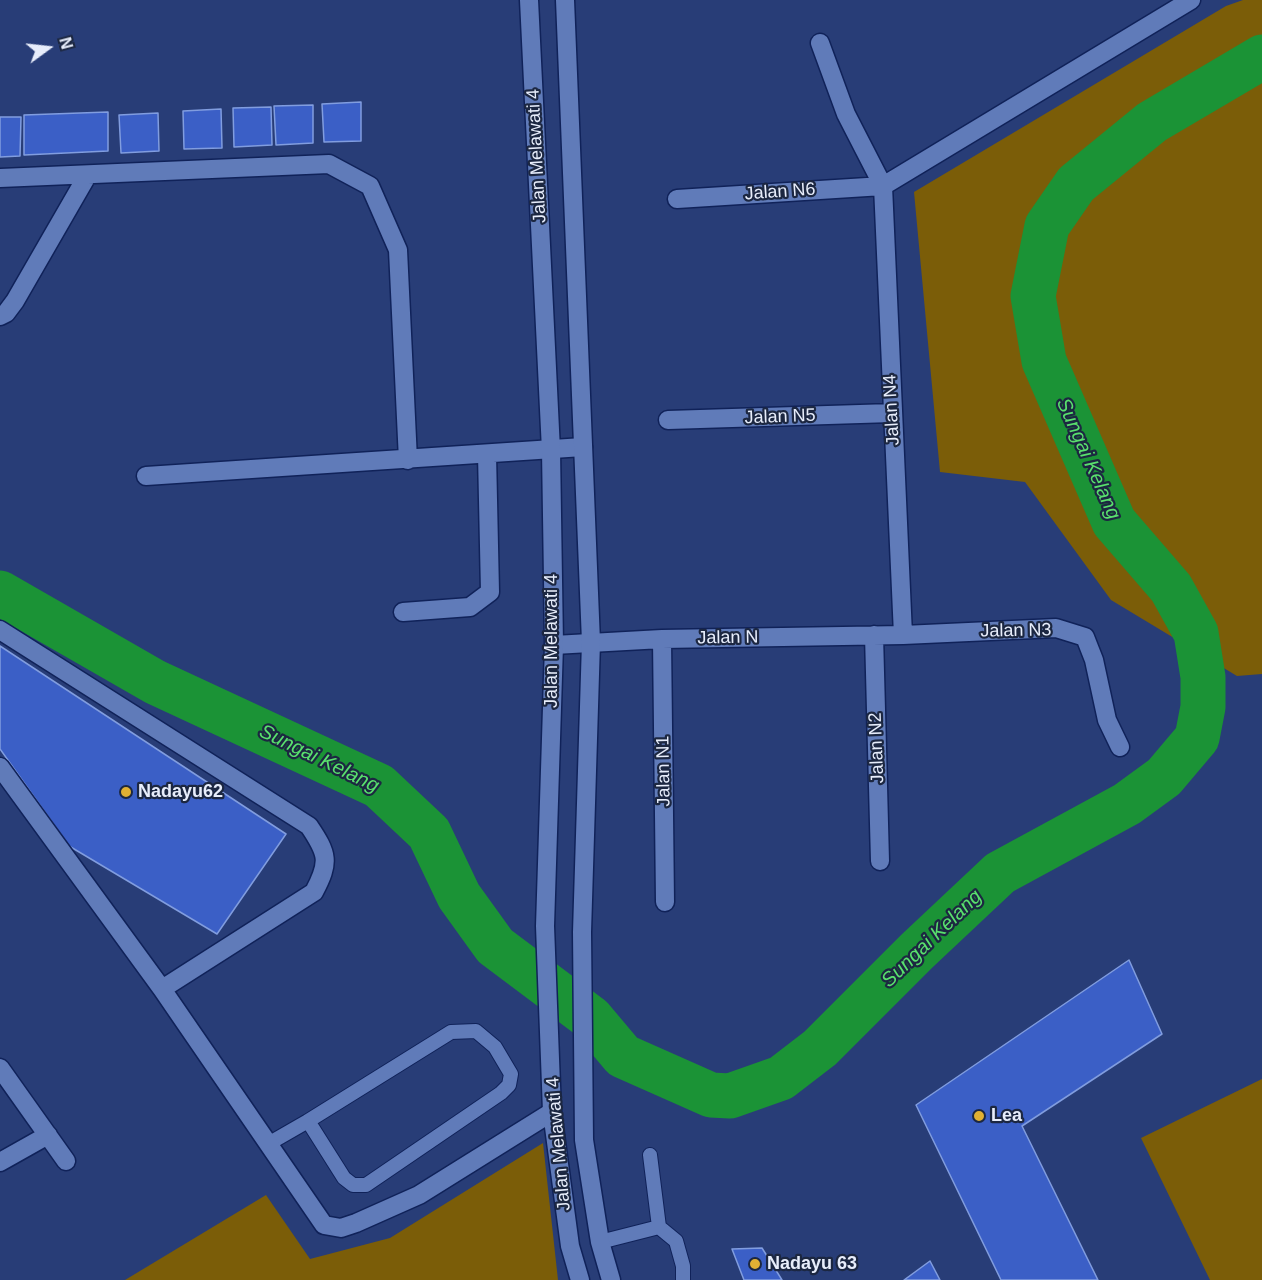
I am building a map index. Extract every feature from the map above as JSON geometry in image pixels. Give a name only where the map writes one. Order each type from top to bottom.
[{"type":"street","name":"Jalan Melawati 4","points":[[529,0],[551,450],[554,645],[545,926],[552,1112],[570,1246],[580,1280]]},
{"type":"street","name":"Jalan Melawati 4","points":[[565,0],[591,642],[582,932],[584,1140],[600,1242],[611,1280]]},
{"type":"street","points":[[883,186],[1191,0]]},
{"type":"street","name":"Jalan N4","points":[[820,44],[846,114],[883,186],[903,635]]},
{"type":"street","points":[[0,178],[329,164],[370,186],[398,250],[408,460]]},
{"type":"street","points":[[0,316],[6,313],[15,301],[87,176]]},
{"type":"street","name":"Jalan N6","points":[[677,199],[883,186]]},
{"type":"street","name":"Jalan N5","points":[[668,420],[892,413]]},
{"type":"street","points":[[146,476],[583,447]]},
{"type":"street","points":[[403,612],[470,607],[490,592],[487,454]]},
{"type":"street","name":"Jalan N3","points":[[903,635],[1056,628],[1085,637],[1094,660],[1107,720],[1120,747]]},
{"type":"street","points":[[0,630],[309,826],[324,848],[325,872],[314,892],[162,989]]},
{"type":"street","name":"Jalan N2","points":[[874,635],[880,861]]},
{"type":"street","name":"Jalan N","points":[[554,645],[662,639],[903,635]]},
{"type":"street","name":"Jalan N1","points":[[662,639],[665,902]]},
{"type":"street","points":[[0,767],[162,989],[324,1225],[340,1227],[356,1223],[419,1195],[552,1112]]},
{"type":"street","points":[[0,1068],[66,1161]]},
{"type":"street","points":[[0,1162],[48,1135]]},
{"type":"lane","points":[[268,1144],[451,1032],[476,1031],[495,1047],[511,1074],[509,1085],[501,1093],[366,1185],[353,1185],[344,1178],[308,1121]]},
{"type":"lane","points":[[650,1155],[659,1227],[676,1241],[683,1266],[683,1280]]},
{"type":"lane","points":[[600,1242],[659,1227]]},
{"type":"shaded area","points":[[1243,0],[1262,0],[1262,674],[1237,676],[1111,600],[1025,482],[940,472],[914,192],[1226,6]]},
{"type":"shaded area","points":[[1262,1079],[1262,1280],[1210,1280],[1141,1138]]},
{"type":"shaded area","points":[[543,1143],[558,1280],[125,1280],[266,1195],[310,1259],[390,1238]]},
{"type":"building","points":[[361,102],[361,141],[324,142],[322,104]]},
{"type":"building","points":[[313,105],[313,143],[276,145],[274,106]]},
{"type":"building","points":[[271,107],[272,145],[234,147],[233,108]]},
{"type":"building","points":[[221,109],[222,148],[184,149],[183,111]]},
{"type":"building","points":[[108,112],[108,151],[24,155],[24,115]]},
{"type":"building","points":[[158,113],[159,151],[121,153],[119,115]]},
{"type":"building","points":[[0,117],[21,117],[20,156],[0,157]]},
{"type":"building","name":"Nadayu62","points":[[0,646],[286,834],[217,934],[69,846],[0,749]]},
{"type":"building","name":"Lea","points":[[1129,960],[1162,1034],[1022,1126],[1098,1280],[1001,1280],[916,1105]]},
{"type":"building","name":"Nadayu 63","points":[[762,1248],[782,1280],[744,1280],[732,1249]]},
{"type":"building","points":[[930,1261],[940,1280],[904,1280]]},
{"type":"waterway","name":"Sungai Kelang","points":[[0,593],[155,682],[379,786],[429,833],[459,896],[495,946],[591,1018],[623,1056],[711,1095],[730,1096],[781,1078],[820,1048],[917,951],[1000,873],[1127,804],[1164,777],[1197,738],[1203,707],[1203,677],[1196,633],[1171,588],[1114,522],[1044,361],[1033,296],[1047,226],[1076,184],[1152,122],[1262,57]]},
{"type":"place","name":"Nadayu62","points":[[126,792]]},
{"type":"place","name":"Lea","points":[[979,1116]]},
{"type":"place","name":"Nadayu 63","points":[[755,1264]]}]
